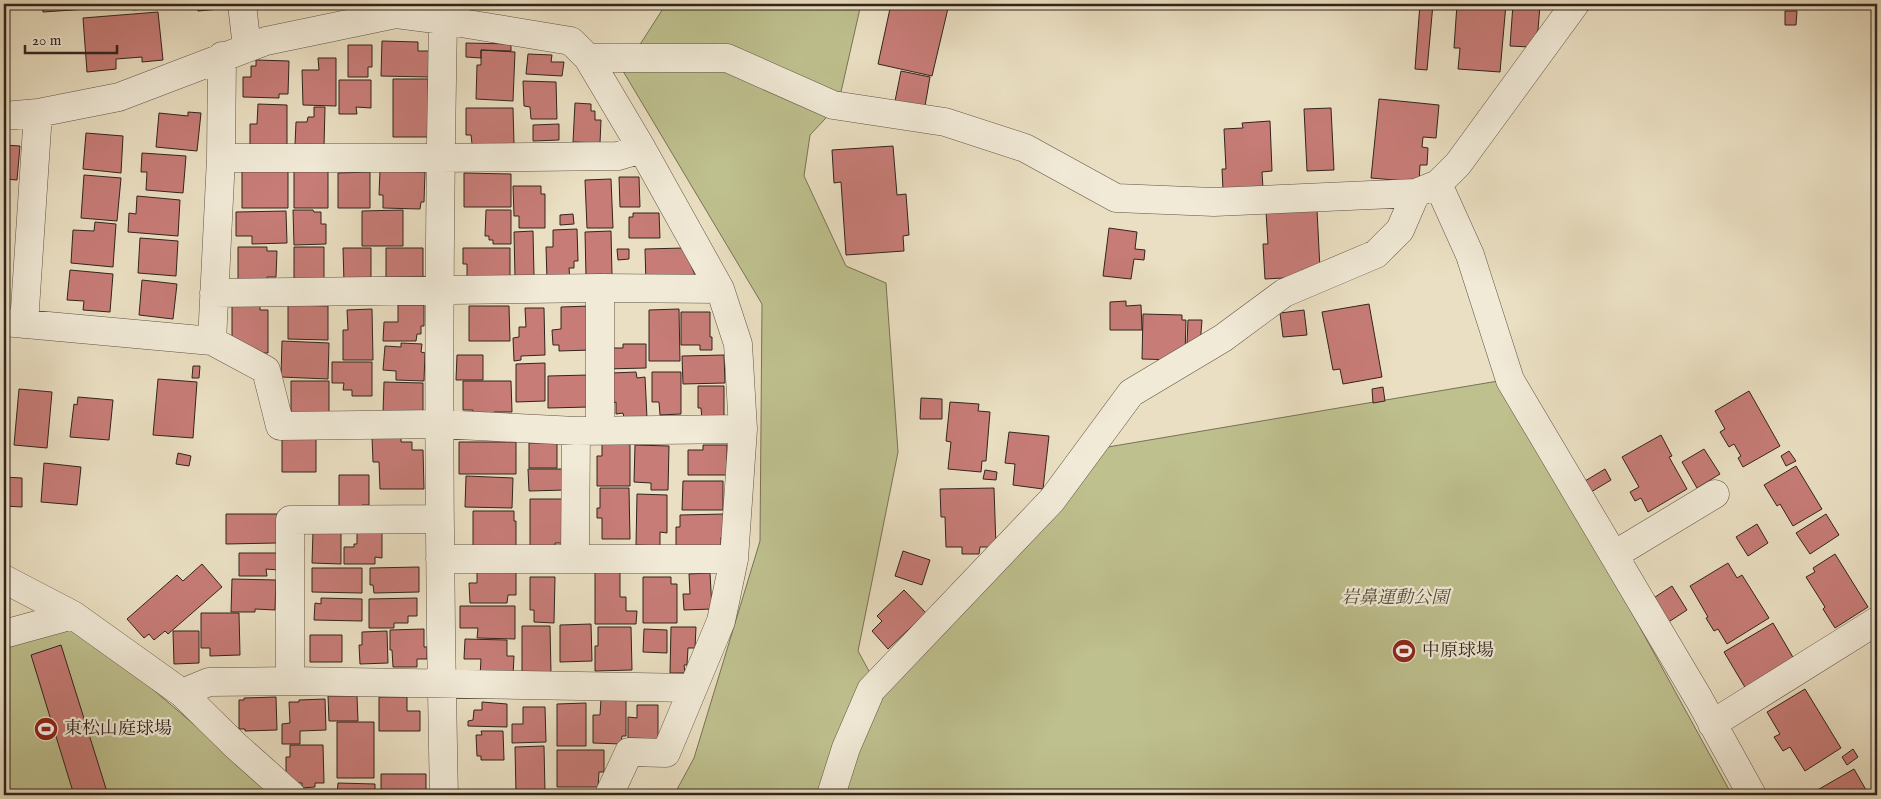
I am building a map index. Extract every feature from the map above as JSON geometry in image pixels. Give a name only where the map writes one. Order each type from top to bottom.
[{"type":"street","points":[[212,341],[221,158],[242,4]]},
{"type":"street","points":[[831,795],[846,748],[871,690],[1052,500],[1131,394],[1222,338],[1284,293],[1376,254],[1400,230],[1427,188],[1458,164],[1575,4]]},
{"type":"street","points":[[4,116],[38,112],[119,96],[266,41],[396,14],[571,41],[588,58],[720,289],[738,344],[743,429],[734,559],[721,622],[666,753],[629,752],[609,795]]},
{"type":"street","points":[[443,20],[440,158],[439,520],[444,795]]},
{"type":"street","points":[[588,58],[727,58],[833,105],[945,122],[1025,148],[1116,198],[1214,202],[1427,188]]},
{"type":"street","points":[[38,112],[14,323],[212,341],[266,370],[280,426],[439,424],[588,430],[743,429]]},
{"type":"street","points":[[221,158],[618,156],[642,150]]},
{"type":"street","points":[[1427,188],[1470,255],[1510,380],[1614,555],[1752,795]]},
{"type":"street","points":[[214,293],[600,288],[720,289]]},
{"type":"street","points":[[575,559],[600,288]]},
{"type":"street","points":[[1614,555],[1715,494]]},
{"type":"street","points":[[290,680],[290,520],[439,520]]},
{"type":"street","points":[[440,559],[734,559]]},
{"type":"street","points":[[4,579],[73,615],[182,693],[236,746],[291,795]]},
{"type":"street","points":[[4,634],[73,615]]},
{"type":"street","points":[[1712,724],[1877,621]]},
{"type":"street","points":[[182,693],[209,682],[290,680],[693,688]]},
{"type":"green space","name":"岩鼻運動公園","points":[[666,4],[861,4],[838,105],[810,135],[804,176],[846,266],[886,283],[898,452],[858,651],[875,682],[1102,448],[1504,380],[1732,795],[674,795],[694,758],[760,541],[762,304],[623,71]]},
{"type":"green space","points":[[76,624],[277,795],[4,795],[4,649]]},
{"type":"building","points":[[42,4],[88,4],[88,9],[43,12]]},
{"type":"building","points":[[132,4],[165,4],[166,7],[133,10]]},
{"type":"building","points":[[197,4],[230,4],[230,8],[198,11]]},
{"type":"building","points":[[891,4],[949,4],[932,76],[878,64]]},
{"type":"building","points":[[1420,4],[1433,4],[1427,70],[1415,69]]},
{"type":"building","points":[[1457,4],[1506,4],[1500,72],[1458,69],[1460,48],[1454,48]]},
{"type":"building","points":[[1513,4],[1540,5],[1538,30],[1529,47],[1510,46]]},
{"type":"building","points":[[1785,11],[1797,11],[1796,25],[1785,25]]},
{"type":"building","points":[[158,12],[163,60],[142,62],[142,57],[116,59],[116,69],[87,72],[83,18]]},
{"type":"building","points":[[382,41],[418,42],[418,51],[430,51],[429,77],[381,76]]},
{"type":"building","points":[[466,43],[511,44],[511,51],[481,50],[481,58],[466,57]]},
{"type":"building","points":[[348,45],[372,45],[372,67],[368,67],[368,77],[348,77]]},
{"type":"building","points":[[481,50],[515,52],[513,101],[476,99],[477,65],[481,65]]},
{"type":"building","points":[[528,54],[552,55],[551,62],[564,62],[562,76],[526,74]]},
{"type":"building","points":[[318,58],[336,58],[336,106],[303,105],[302,70],[319,70]]},
{"type":"building","points":[[256,60],[289,61],[288,94],[279,94],[279,98],[243,97],[243,77],[251,77],[251,66],[256,66]]},
{"type":"building","points":[[901,71],[930,77],[925,106],[895,101]]},
{"type":"building","points":[[393,79],[428,79],[428,137],[393,137]]},
{"type":"building","points":[[339,80],[371,80],[371,108],[356,107],[357,114],[339,114]]},
{"type":"building","points":[[523,81],[556,82],[557,119],[531,119],[530,107],[524,106]]},
{"type":"building","points":[[1379,99],[1439,105],[1436,138],[1423,137],[1422,147],[1428,148],[1427,165],[1420,165],[1419,182],[1371,178]]},
{"type":"building","points":[[575,103],[591,104],[591,111],[595,111],[595,120],[601,120],[600,143],[573,142]]},
{"type":"building","points":[[258,104],[287,105],[287,151],[250,151],[250,124],[257,124]]},
{"type":"building","points":[[314,107],[325,107],[324,147],[295,145],[296,122],[307,122],[308,117],[314,117]]},
{"type":"building","points":[[466,108],[513,108],[514,144],[472,144],[471,135],[466,135]]},
{"type":"building","points":[[1331,108],[1334,170],[1307,171],[1304,109]]},
{"type":"building","points":[[188,112],[201,113],[197,151],[156,147],[159,113],[188,116]]},
{"type":"building","points":[[1270,121],[1272,171],[1262,172],[1263,188],[1223,190],[1222,169],[1226,169],[1224,129],[1243,128],[1242,123]]},
{"type":"building","points":[[559,124],[559,140],[533,141],[533,125]]},
{"type":"building","points":[[86,133],[123,136],[121,173],[83,169]]},
{"type":"building","points":[[4,145],[20,146],[17,180],[4,179]]},
{"type":"building","points":[[893,146],[897,195],[906,194],[909,235],[903,236],[904,251],[846,255],[841,182],[834,183],[832,150]]},
{"type":"building","points":[[142,153],[186,156],[183,193],[146,190],[147,172],[141,172]]},
{"type":"building","points":[[242,169],[288,170],[288,208],[242,208]]},
{"type":"building","points":[[294,171],[328,171],[328,208],[294,208]]},
{"type":"building","points":[[380,171],[425,172],[424,202],[421,202],[420,209],[383,208],[383,195],[379,195]]},
{"type":"building","points":[[370,172],[370,208],[338,208],[338,173]]},
{"type":"building","points":[[464,173],[511,174],[511,207],[464,207]]},
{"type":"building","points":[[84,175],[121,178],[117,221],[81,218]]},
{"type":"building","points":[[619,177],[639,177],[640,207],[620,207]]},
{"type":"building","points":[[611,179],[613,228],[587,228],[585,180]]},
{"type":"building","points":[[513,186],[541,186],[541,194],[545,194],[545,228],[519,228],[519,216],[514,216]]},
{"type":"building","points":[[137,196],[180,200],[178,236],[128,232],[129,213],[136,214]]},
{"type":"building","points":[[293,210],[321,212],[321,224],[326,224],[326,244],[294,245]]},
{"type":"building","points":[[403,210],[403,246],[362,246],[362,211]]},
{"type":"building","points":[[486,210],[511,210],[511,244],[493,244],[493,240],[489,240],[489,236],[485,236]]},
{"type":"building","points":[[1317,210],[1320,269],[1302,270],[1302,277],[1265,279],[1263,244],[1268,244],[1266,212]]},
{"type":"building","points":[[286,211],[287,243],[252,244],[252,236],[236,236],[236,212]]},
{"type":"building","points":[[633,213],[659,213],[660,238],[629,238],[629,217],[633,217]]},
{"type":"building","points":[[573,214],[574,224],[560,225],[560,215]]},
{"type":"building","points":[[95,222],[116,224],[113,267],[71,263],[73,230],[94,231]]},
{"type":"building","points":[[1109,228],[1137,232],[1135,249],[1145,250],[1144,260],[1134,259],[1131,279],[1103,276]]},
{"type":"building","points":[[577,229],[578,261],[574,261],[574,268],[569,268],[570,280],[547,280],[546,247],[553,247],[553,230]]},
{"type":"building","points":[[533,231],[534,276],[515,277],[514,232]]},
{"type":"building","points":[[611,231],[612,276],[586,276],[585,232]]},
{"type":"building","points":[[140,238],[178,241],[176,276],[138,273]]},
{"type":"building","points":[[238,247],[267,247],[267,251],[277,251],[276,277],[267,277],[267,281],[238,281]]},
{"type":"building","points":[[294,247],[324,247],[324,281],[294,281]]},
{"type":"building","points":[[343,248],[371,248],[371,283],[344,283]]},
{"type":"building","points":[[386,248],[423,248],[423,282],[386,282]]},
{"type":"building","points":[[463,248],[510,248],[510,281],[467,280],[467,264],[463,264]]},
{"type":"building","points":[[684,248],[697,280],[646,284],[645,249]]},
{"type":"building","points":[[617,249],[629,249],[629,259],[618,260]]},
{"type":"building","points":[[70,270],[113,274],[110,312],[83,310],[84,301],[67,300]]},
{"type":"building","points":[[142,280],[177,284],[173,319],[139,315]]},
{"type":"building","points":[[1126,301],[1126,306],[1141,305],[1142,330],[1110,330],[1110,302]]},
{"type":"building","points":[[1369,304],[1382,377],[1343,384],[1340,369],[1333,370],[1322,312]]},
{"type":"building","points":[[232,305],[260,305],[260,310],[268,310],[268,353],[252,353],[232,340]]},
{"type":"building","points":[[288,305],[328,306],[328,340],[288,339]]},
{"type":"building","points":[[398,305],[424,305],[424,326],[421,326],[421,334],[417,334],[416,341],[383,341],[384,322],[398,322]]},
{"type":"building","points":[[469,306],[509,306],[510,341],[469,341]]},
{"type":"building","points":[[590,306],[591,350],[559,351],[559,345],[553,345],[552,330],[561,329],[561,307]]},
{"type":"building","points":[[525,308],[544,308],[545,355],[521,356],[521,360],[514,361],[513,338],[519,337],[519,327],[526,327]]},
{"type":"building","points":[[372,309],[373,360],[343,360],[343,330],[348,330],[347,310]]},
{"type":"building","points":[[679,309],[680,361],[649,361],[649,310]]},
{"type":"building","points":[[1304,310],[1307,335],[1283,337],[1280,313]]},
{"type":"building","points":[[681,312],[710,312],[712,350],[700,350],[700,345],[681,345]]},
{"type":"building","points":[[1143,314],[1182,315],[1182,320],[1186,320],[1185,354],[1176,360],[1142,359]]},
{"type":"building","points":[[1188,320],[1202,320],[1200,345],[1187,343]]},
{"type":"building","points":[[282,341],[329,343],[328,379],[281,377]]},
{"type":"building","points":[[401,343],[422,344],[421,352],[425,353],[424,381],[396,380],[396,371],[383,370],[385,346],[401,347]]},
{"type":"building","points":[[623,344],[646,344],[646,368],[605,369],[605,348],[623,348]]},
{"type":"building","points":[[457,355],[483,355],[483,380],[456,380]]},
{"type":"building","points":[[724,355],[725,383],[683,384],[682,356]]},
{"type":"building","points":[[332,362],[372,362],[372,396],[352,396],[352,390],[343,390],[344,383],[332,383]]},
{"type":"building","points":[[545,363],[545,401],[516,402],[516,364]]},
{"type":"building","points":[[193,366],[200,366],[199,378],[192,378]]},
{"type":"building","points":[[636,372],[637,378],[645,377],[647,418],[624,418],[623,413],[616,414],[616,402],[613,403],[612,373]]},
{"type":"building","points":[[652,372],[681,372],[681,414],[660,415],[659,402],[652,402]]},
{"type":"building","points":[[589,375],[589,407],[548,408],[548,376]]},
{"type":"building","points":[[158,379],[197,382],[193,438],[153,435]]},
{"type":"building","points":[[291,381],[329,381],[329,416],[291,416]]},
{"type":"building","points":[[463,381],[511,381],[512,412],[494,412],[493,416],[474,416],[473,410],[463,410]]},
{"type":"building","points":[[384,382],[423,383],[423,414],[383,413]]},
{"type":"building","points":[[698,386],[724,386],[724,420],[702,420],[701,408],[698,408]]},
{"type":"building","points":[[1383,387],[1385,401],[1373,403],[1372,389]]},
{"type":"building","points":[[19,389],[52,392],[47,448],[14,445]]},
{"type":"building","points":[[1749,391],[1780,446],[1743,467],[1738,458],[1741,456],[1734,444],[1729,447],[1720,432],[1725,429],[1715,411]]},
{"type":"building","points":[[78,397],[113,400],[109,440],[70,437],[74,404],[77,405]]},
{"type":"building","points":[[921,398],[942,399],[942,419],[920,419]]},
{"type":"building","points":[[950,402],[979,404],[978,411],[990,412],[986,461],[982,461],[981,472],[948,469],[951,442],[946,441]]},
{"type":"building","points":[[1009,432],[1049,436],[1043,489],[1013,485],[1015,464],[1005,463]]},
{"type":"building","points":[[1661,435],[1672,456],[1669,457],[1687,489],[1648,512],[1641,498],[1635,501],[1630,492],[1639,487],[1622,457]]},
{"type":"building","points":[[372,437],[401,437],[401,442],[412,442],[412,450],[423,450],[424,489],[380,489],[379,462],[373,462]]},
{"type":"building","points":[[282,438],[316,439],[316,472],[282,472]]},
{"type":"building","points":[[459,442],[516,442],[516,474],[459,474]]},
{"type":"building","points":[[529,443],[557,443],[557,468],[529,468]]},
{"type":"building","points":[[602,444],[630,444],[630,486],[597,486],[597,456],[602,456]]},
{"type":"building","points":[[635,445],[669,446],[668,490],[651,490],[651,483],[634,482]]},
{"type":"building","points":[[703,445],[727,445],[727,475],[688,475],[688,450],[703,450]]},
{"type":"building","points":[[1704,449],[1720,474],[1697,488],[1682,462]]},
{"type":"building","points":[[1789,451],[1796,461],[1786,466],[1781,456]]},
{"type":"building","points":[[178,453],[191,456],[189,466],[176,464]]},
{"type":"building","points":[[44,463],[81,467],[77,505],[41,502]]},
{"type":"building","points":[[1796,466],[1822,509],[1793,526],[1780,504],[1777,506],[1764,485]]},
{"type":"building","points":[[528,469],[566,469],[566,490],[529,491]]},
{"type":"building","points":[[1605,469],[1611,480],[1591,492],[1585,481]]},
{"type":"building","points":[[985,470],[997,472],[996,480],[983,479]]},
{"type":"building","points":[[339,475],[369,475],[369,505],[362,505],[362,509],[339,509]]},
{"type":"building","points":[[466,476],[513,478],[512,508],[465,507]]},
{"type":"building","points":[[4,477],[22,478],[22,507],[4,506]]},
{"type":"building","points":[[683,481],[723,481],[723,510],[682,510]]},
{"type":"building","points":[[600,488],[629,488],[630,539],[602,539],[602,518],[597,518],[597,508],[600,508]]},
{"type":"building","points":[[994,488],[996,547],[980,547],[979,554],[962,554],[962,547],[946,547],[945,517],[941,517],[940,489]]},
{"type":"building","points":[[637,494],[667,495],[667,533],[660,532],[660,546],[636,545]]},
{"type":"building","points":[[530,499],[563,499],[567,543],[555,543],[555,548],[530,548]]},
{"type":"building","points":[[473,511],[514,511],[516,548],[473,548]]},
{"type":"building","points":[[226,514],[277,514],[277,543],[226,544]]},
{"type":"building","points":[[725,514],[725,537],[721,537],[721,549],[676,550],[676,527],[680,527],[680,515]]},
{"type":"building","points":[[1826,514],[1839,535],[1810,554],[1796,533]]},
{"type":"building","points":[[1757,524],[1768,543],[1748,556],[1736,537]]},
{"type":"building","points":[[313,531],[341,531],[341,564],[312,563]]},
{"type":"building","points":[[357,532],[382,532],[382,558],[375,557],[375,564],[344,564],[344,547],[354,547],[354,544],[357,544]]},
{"type":"building","points":[[903,551],[930,560],[922,585],[895,576]]},
{"type":"building","points":[[239,553],[280,553],[279,570],[266,569],[267,576],[239,576]]},
{"type":"building","points":[[1835,554],[1868,607],[1835,628],[1823,609],[1825,607],[1806,577],[1815,572],[1813,568]]},
{"type":"building","points":[[1728,563],[1737,578],[1742,575],[1769,618],[1727,644],[1718,629],[1714,631],[1690,586]]},
{"type":"building","points":[[202,564],[222,587],[168,634],[165,631],[154,640],[149,634],[144,638],[127,619],[177,575],[183,581]]},
{"type":"building","points":[[419,567],[419,592],[374,593],[373,585],[370,585],[370,568]]},
{"type":"building","points":[[312,568],[362,568],[362,593],[312,592]]},
{"type":"building","points":[[516,569],[516,595],[508,595],[507,603],[470,603],[469,583],[477,583],[477,570]]},
{"type":"building","points":[[595,572],[620,572],[620,597],[626,597],[626,611],[637,611],[636,624],[595,624]]},
{"type":"building","points":[[710,573],[712,609],[684,610],[683,594],[690,594],[689,574]]},
{"type":"building","points":[[530,577],[555,577],[554,623],[534,622],[534,610],[530,610]]},
{"type":"building","points":[[643,577],[671,577],[671,584],[677,584],[677,623],[643,623]]},
{"type":"building","points":[[232,579],[276,580],[275,610],[255,609],[255,612],[231,612]]},
{"type":"building","points":[[1672,586],[1687,610],[1664,625],[1649,601]]},
{"type":"building","points":[[904,590],[926,613],[888,649],[872,631],[882,621],[877,616]]},
{"type":"building","points":[[321,598],[362,599],[362,621],[314,620],[315,603],[321,604]]},
{"type":"building","points":[[417,598],[417,616],[408,616],[408,623],[394,623],[394,628],[369,628],[369,599]]},
{"type":"building","points":[[460,606],[515,606],[515,639],[477,638],[478,628],[460,628]]},
{"type":"building","points":[[201,613],[239,613],[240,655],[210,656],[210,648],[201,648]]},
{"type":"building","points":[[1773,623],[1794,659],[1746,689],[1724,652]]},
{"type":"building","points":[[591,624],[592,661],[560,662],[560,625]]},
{"type":"building","points":[[522,626],[550,626],[551,673],[522,673]]},
{"type":"building","points":[[598,627],[631,627],[632,670],[595,671],[595,646],[598,646]]},
{"type":"building","points":[[671,627],[696,627],[695,648],[688,648],[687,665],[684,665],[685,673],[670,673]]},
{"type":"building","points":[[424,629],[424,647],[427,647],[427,659],[417,659],[417,667],[393,667],[392,650],[390,650],[390,630]]},
{"type":"building","points":[[644,629],[667,630],[667,653],[643,652]]},
{"type":"building","points":[[173,631],[199,631],[199,663],[174,664]]},
{"type":"building","points":[[387,631],[388,663],[360,664],[359,645],[362,645],[362,632]]},
{"type":"building","points":[[310,635],[342,635],[342,662],[310,662]]},
{"type":"building","points":[[465,639],[507,640],[507,656],[514,656],[513,676],[480,676],[481,659],[464,659]]},
{"type":"building","points":[[61,645],[108,795],[74,795],[31,655]]},
{"type":"building","points":[[1805,689],[1841,748],[1805,771],[1790,747],[1783,751],[1774,737],[1780,734],[1767,712]]},
{"type":"building","points":[[328,696],[357,696],[358,721],[329,721]]},
{"type":"building","points":[[276,697],[277,730],[245,731],[245,729],[239,729],[239,700],[244,700],[244,698]]},
{"type":"building","points":[[379,697],[407,697],[407,711],[420,711],[420,731],[379,731]]},
{"type":"building","points":[[325,699],[326,730],[300,731],[300,744],[282,744],[282,724],[290,723],[289,702]]},
{"type":"building","points":[[601,699],[626,700],[626,736],[622,736],[621,744],[593,743],[593,715],[600,715]]},
{"type":"building","points":[[482,702],[507,704],[507,727],[468,726],[468,721],[473,720],[474,710],[482,710]]},
{"type":"building","points":[[586,703],[586,746],[557,746],[557,704]]},
{"type":"building","points":[[637,705],[658,705],[658,739],[628,738],[628,717],[637,718]]},
{"type":"building","points":[[523,707],[545,707],[546,742],[512,743],[512,724],[523,724]]},
{"type":"building","points":[[337,722],[374,722],[374,778],[337,778]]},
{"type":"building","points":[[481,731],[503,731],[504,760],[481,760],[481,756],[477,756],[476,735],[482,735]]},
{"type":"building","points":[[290,745],[323,745],[324,783],[315,783],[315,787],[302,788],[302,783],[296,783],[286,772],[286,757],[290,757]]},
{"type":"building","points":[[544,746],[545,792],[516,793],[515,747]]},
{"type":"building","points":[[1853,749],[1858,757],[1847,765],[1842,757]]},
{"type":"building","points":[[557,750],[604,750],[604,772],[599,772],[598,787],[557,787]]},
{"type":"building","points":[[1854,769],[1869,795],[1816,795],[1814,792]]},
{"type":"building","points":[[381,774],[426,774],[426,795],[381,795]]},
{"type":"building","points":[[338,783],[375,784],[375,795],[337,795]]},
{"type":"place","name":"中原球場","points":[[1404,651]]},
{"type":"place","name":"東松山庭球場","points":[[46,729]]}]
